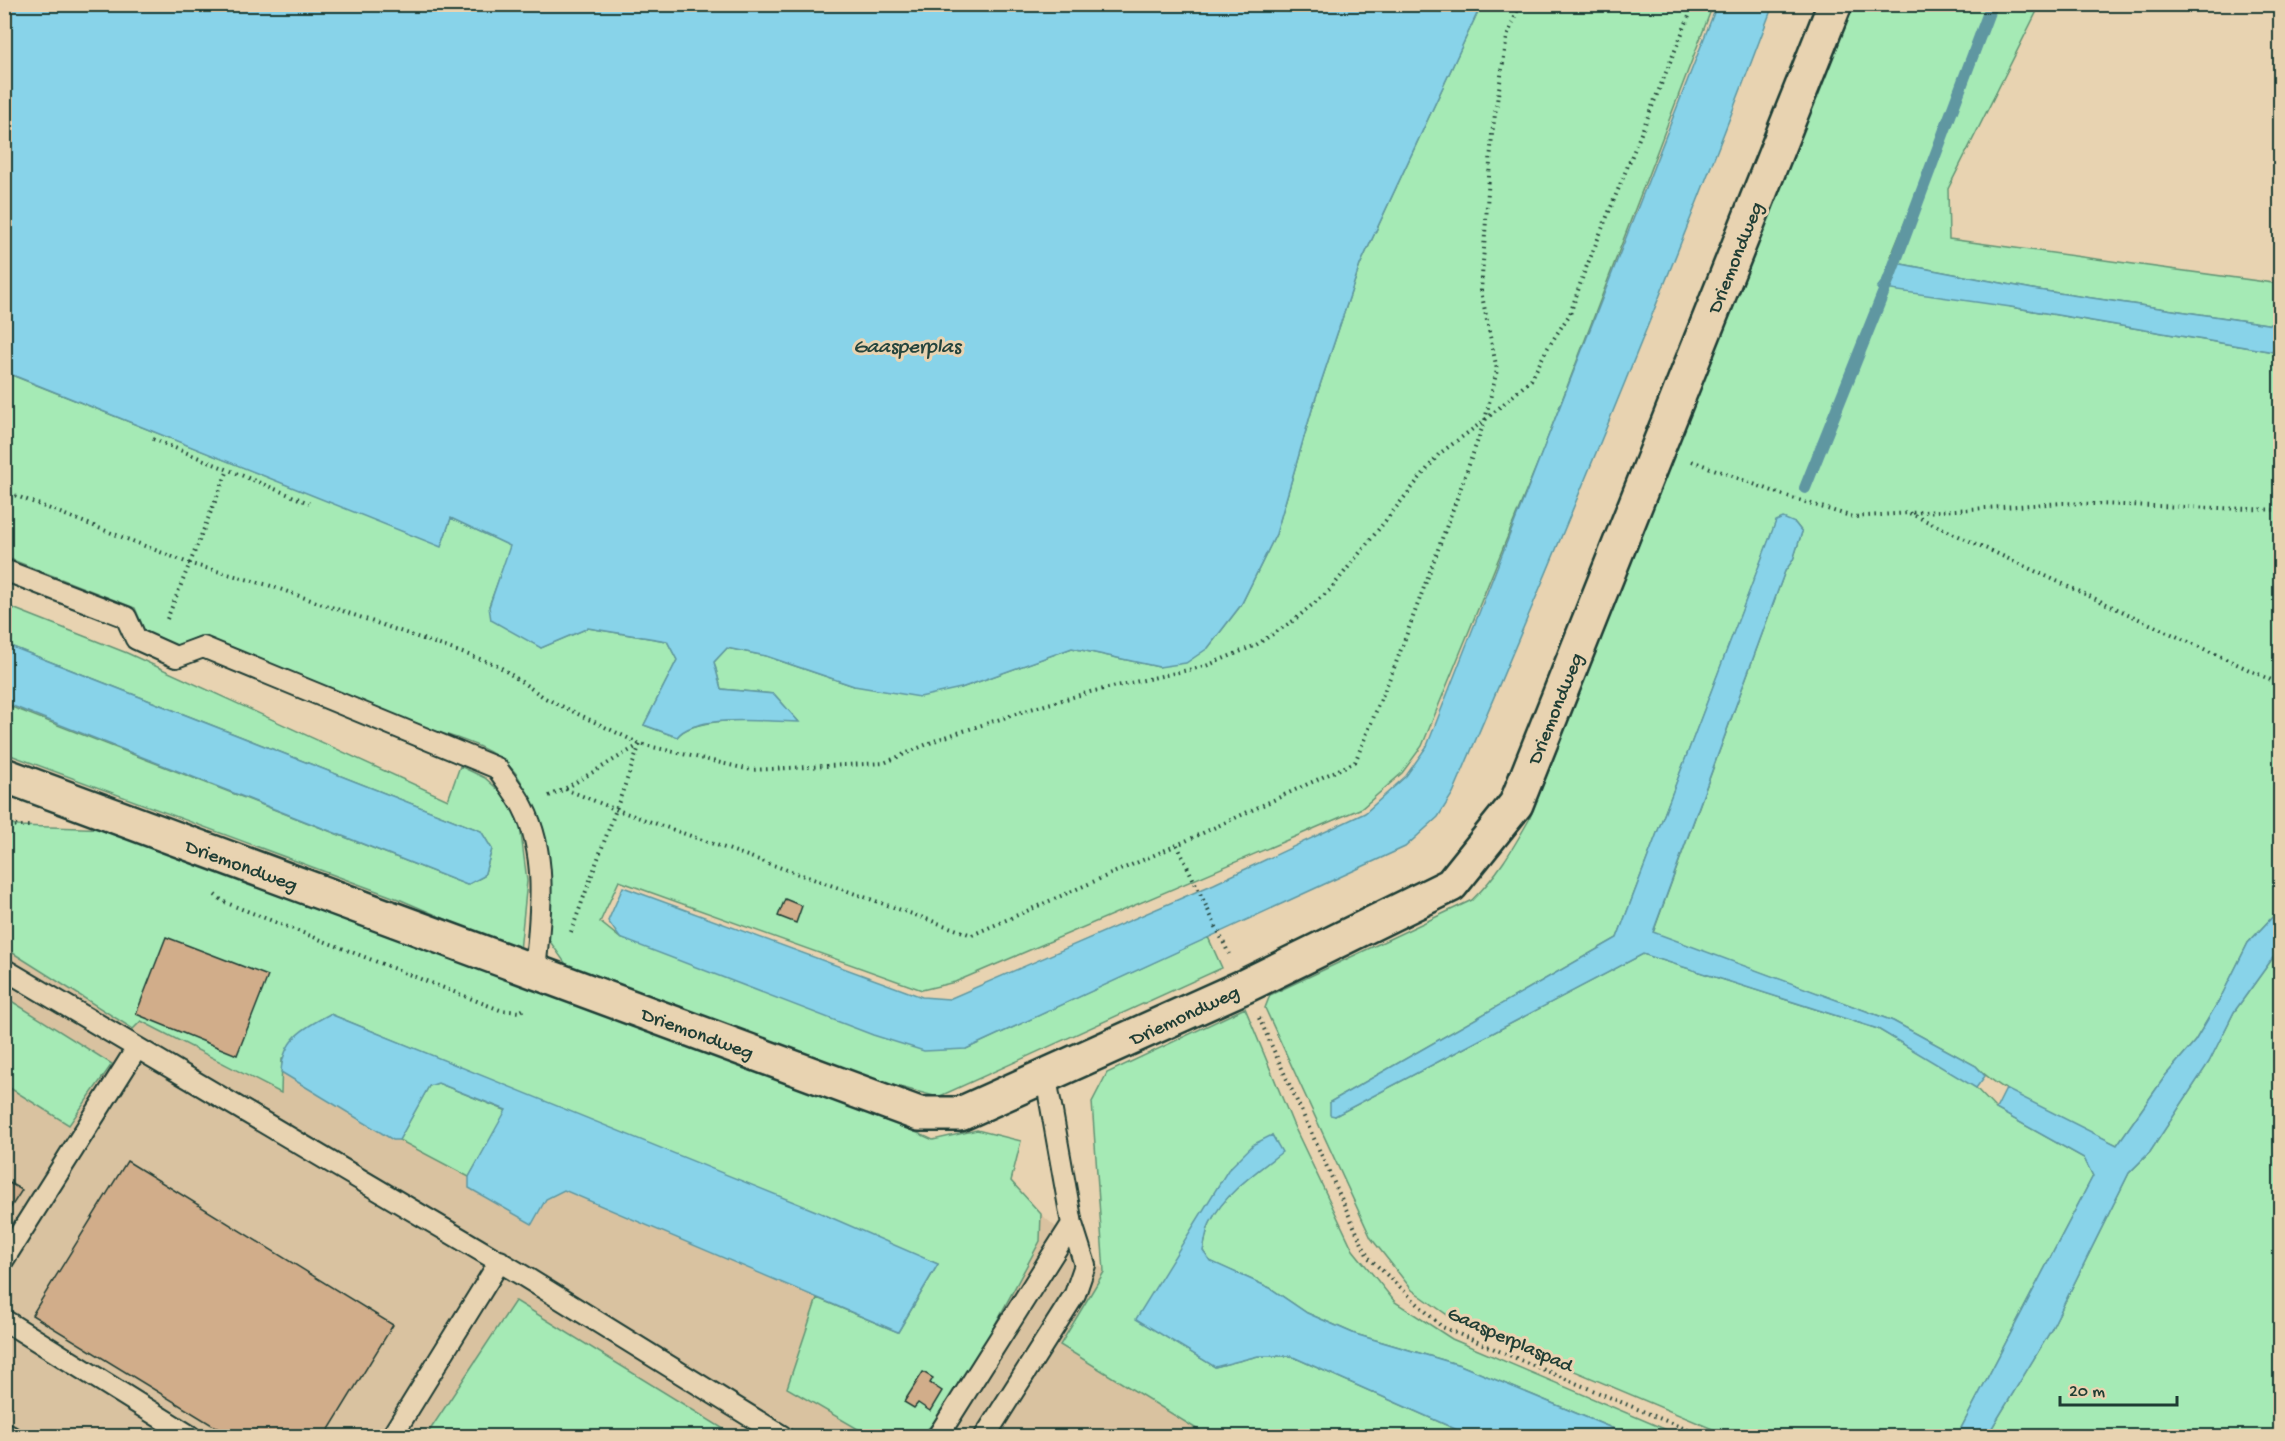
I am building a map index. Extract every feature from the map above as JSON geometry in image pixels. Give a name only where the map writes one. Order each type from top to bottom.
[{"type":"street","name":"Driemondweg","points":[[4,775],[919,1114],[960,1114],[1046,1078],[1245,986],[1451,885],[1516,804],[1835,4]]},
{"type":"lane","points":[[4,570],[126,617],[136,639],[176,657],[203,647],[497,768],[523,807],[540,858],[539,927],[543,975]]},
{"type":"lane","points":[[4,969],[500,1262],[782,1437]]},
{"type":"lane","points":[[4,1259],[136,1048]]},
{"type":"lane","points":[[986,1437],[1075,1294],[1085,1265],[1072,1224],[1046,1078]]},
{"type":"lane","points":[[938,1437],[1072,1224]]},
{"type":"lane","points":[[392,1437],[500,1262]]},
{"type":"lane","points":[[4,1320],[190,1437]]},
{"type":"lane","points":[[4,1432],[10,1437]]},
{"type":"path","points":[[565,789],[617,810],[972,934],[1178,845],[1355,762],[1396,663],[1485,420],[1497,370],[1481,291],[1492,134],[1507,37],[1520,4]]},
{"type":"path","points":[[4,491],[192,564],[268,585],[498,665],[545,698],[640,744],[751,770],[884,763],[939,739],[1031,709],[1090,692],[1206,666],[1256,645],[1293,621],[1330,590],[1439,454],[1485,420],[1531,380],[1547,349],[1570,314],[1584,273],[1694,4]]},
{"type":"path","points":[[153,439],[309,503]]},
{"type":"path","points":[[1658,448],[1786,496],[1853,517],[2062,503],[2280,510]]},
{"type":"path","points":[[155,648],[192,564],[228,470]]},
{"type":"path","points":[[1910,513],[2280,684]]},
{"type":"path","points":[[523,807],[565,789],[640,744]]},
{"type":"path","points":[[543,975],[617,810],[640,744]]},
{"type":"path","points":[[1178,845],[1230,956]]},
{"type":"path","name":"Gaasperplaspad","points":[[1245,986],[1368,1257],[1442,1328],[1702,1437]]},
{"type":"shaded area","points":[[5,840],[1032,1206],[1173,1331],[1423,1436],[5,1436]]},
{"type":"green space","points":[[1481,5],[1713,5],[1543,450],[1422,746],[1402,773],[1362,808],[955,982],[922,990],[619,881],[600,922],[620,938],[966,1049],[1208,937],[1222,968],[938,1097],[877,1081],[570,970],[544,933],[549,861],[543,828],[519,778],[502,760],[477,745],[406,721],[200,636],[175,647],[147,636],[135,608],[5,557],[4,372],[441,546],[451,518],[511,546],[489,606],[541,648],[588,628],[667,641],[677,660],[644,725],[677,737],[686,730],[699,725],[716,722],[798,721],[774,694],[721,689],[714,662],[727,648],[766,656],[854,686],[961,688],[1072,648],[1159,667],[1208,648],[1241,605],[1276,534],[1313,406],[1360,265]]},
{"type":"green space","points":[[1853,5],[2040,5],[1948,189],[1949,239],[2280,284],[2280,326],[2038,290],[1896,263],[2011,307],[2280,353],[2280,909],[2248,943],[2221,997],[2195,1041],[2166,1075],[2117,1145],[2022,1099],[1988,1077],[1976,1066],[1893,1021],[1653,933],[1785,571],[1793,560],[1802,532],[1795,523],[1776,522],[1617,938],[1330,1102],[1335,1116],[1643,954],[1878,1029],[1976,1088],[1996,1109],[2084,1158],[2093,1176],[1957,1436],[1729,1436],[1456,1321],[1412,1290],[1371,1238],[1265,1008],[1270,995],[1472,900],[1497,872],[1529,820]],"holes":[[[1908,217],[1895,263],[1891,256]]]},
{"type":"green space","points":[[5,605],[127,653],[448,800],[460,766],[485,778],[503,794],[519,818],[527,881],[520,951],[401,900],[5,753],[4,704],[467,885],[484,876],[492,849],[481,831],[5,644]]},
{"type":"green space","points":[[4,821],[18,826],[112,829],[873,1113],[933,1140],[977,1130],[1021,1141],[1011,1181],[1041,1214],[1040,1241],[954,1401],[921,1436],[870,1436],[787,1388],[817,1298],[898,1332],[938,1264],[330,1014],[282,1059],[281,1093],[141,1021],[133,1029],[5,948]]},
{"type":"green space","points":[[2280,948],[2280,1436],[1987,1436],[2050,1332],[2129,1173],[2150,1152],[2209,1062],[2234,1012]]},
{"type":"green space","points":[[5,997],[112,1064],[69,1125],[5,1085]]},
{"type":"green space","points":[[1245,1008],[1293,1124],[1353,1250],[1395,1302],[1452,1339],[1681,1436],[1631,1436],[1460,1365],[1355,1334],[1307,1313],[1270,1288],[1209,1261],[1203,1251],[1210,1223],[1223,1202],[1232,1193],[1281,1152],[1272,1135],[1137,1319],[1215,1367],[1258,1356],[1291,1356],[1471,1436],[1208,1436],[1060,1345],[1104,1272],[1092,1102],[1107,1073]]},
{"type":"green space","points":[[438,1083],[507,1111],[469,1177],[399,1140],[429,1086]]},
{"type":"green space","points":[[516,1301],[735,1436],[426,1436]]},
{"type":"water","name":"Gaasperplas","points":[[4,5],[1481,5],[1360,265],[1313,406],[1276,534],[1241,605],[1208,648],[1186,663],[1159,667],[1072,648],[961,688],[920,697],[854,686],[766,656],[727,648],[714,662],[721,689],[774,694],[799,722],[734,720],[716,722],[686,729],[677,737],[644,725],[677,660],[667,641],[588,628],[541,648],[491,620],[489,607],[510,546],[451,518],[441,547],[5,372]]},
{"type":"water","points":[[1717,5],[1773,5],[1618,400],[1453,793],[1438,817],[1405,847],[966,1049],[924,1051],[873,1035],[620,938],[608,921],[623,887],[922,997],[949,999],[1214,884],[1365,813],[1406,776],[1427,746]]},
{"type":"water","points":[[1896,263],[2038,290],[2280,326],[2280,353],[2011,307],[1877,288]]},
{"type":"water","points":[[1783,518],[1795,523],[1802,532],[1793,560],[1785,571],[1653,932],[1893,1021],[1976,1066],[1985,1076],[1976,1088],[1878,1029],[1643,954],[1335,1116],[1330,1115],[1330,1102],[1617,938],[1776,521]]},
{"type":"water","points":[[5,644],[481,831],[492,849],[484,876],[467,885],[5,703]]},
{"type":"water","points":[[2280,909],[2280,948],[2234,1012],[2209,1062],[2150,1152],[2129,1173],[2050,1332],[1987,1436],[1957,1436],[2093,1176],[2084,1158],[1996,1109],[2006,1089],[2117,1145],[2166,1075],[2195,1041],[2221,997],[2248,943]]},
{"type":"water","points":[[330,1014],[816,1211],[938,1264],[898,1332],[564,1190],[546,1199],[532,1224],[469,1188],[469,1177],[506,1110],[438,1083],[429,1086],[399,1140],[393,1140],[281,1072],[290,1043],[311,1024]]},
{"type":"water","points":[[1272,1135],[1282,1152],[1233,1193],[1216,1212],[1210,1223],[1203,1251],[1210,1261],[1270,1288],[1307,1313],[1355,1334],[1460,1365],[1631,1436],[1471,1436],[1291,1356],[1258,1356],[1215,1367],[1136,1319],[1228,1170],[1254,1144]]},
{"type":"building","points":[[785,899],[802,906],[796,923],[778,916]]},
{"type":"building","points":[[166,937],[268,976],[237,1055],[136,1014]]},
{"type":"building","points":[[127,1161],[393,1325],[325,1436],[230,1436],[32,1315]]},
{"type":"building","points":[[4,1180],[22,1190],[4,1218]]},
{"type":"building","points":[[923,1372],[933,1378],[930,1383],[942,1391],[930,1411],[918,1403],[914,1408],[904,1402]]},
{"type":"waterway","points":[[1805,488],[1890,276],[1992,4]]}]
